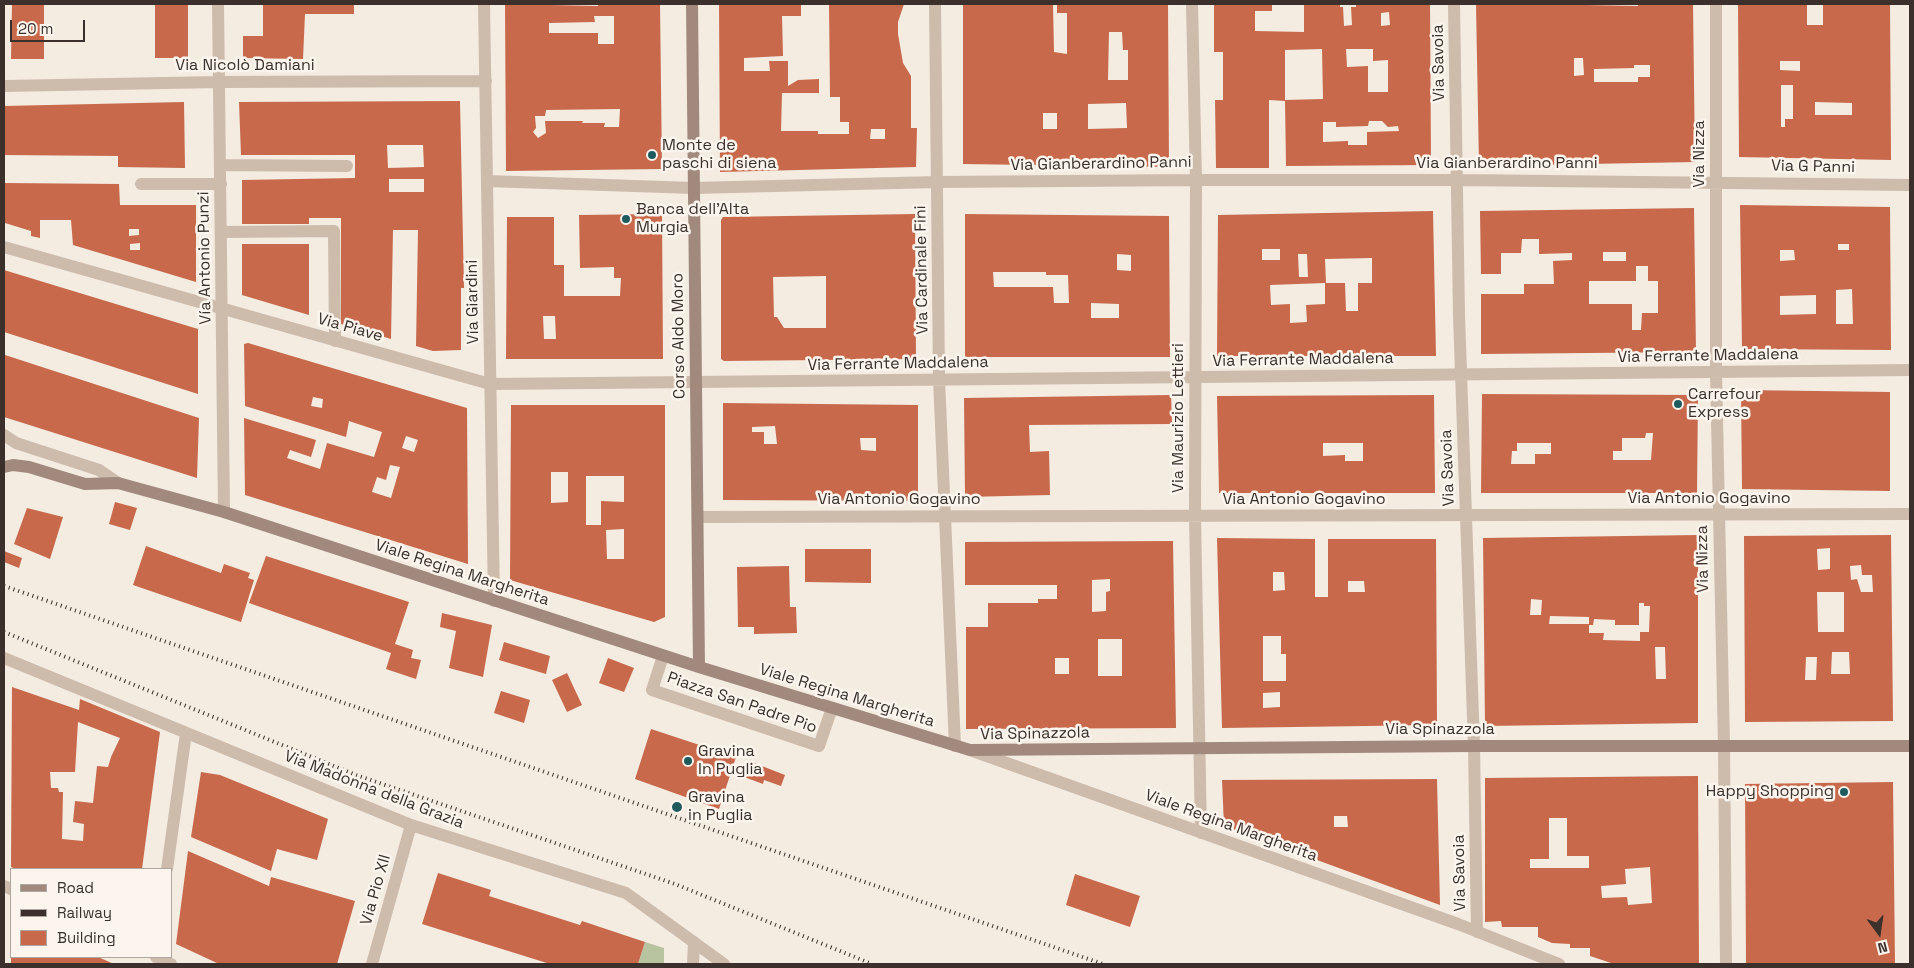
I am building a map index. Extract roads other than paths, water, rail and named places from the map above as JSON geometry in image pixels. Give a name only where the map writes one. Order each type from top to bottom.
[{"type":"street","name":"Vía Antonio Punzi","points":[[218,4],[224,512]]},
{"type":"street","name":"Via Giardini","points":[[484,4],[494,601]]},
{"type":"street","name":"Corso Aldo Moro","points":[[692,4],[699,668]]},
{"type":"street","name":"Via Cardinale Fini","points":[[935,4],[939,379],[955,746]]},
{"type":"street","name":"Via Maurizio Lettieri","points":[[1192,4],[1196,180],[1195,516],[1201,833]]},
{"type":"street","name":"Via Savoia","points":[[1454,4],[1461,374],[1474,746],[1477,932]]},
{"type":"street","name":"Via Nizza","points":[[1716,4],[1716,372],[1724,746],[1726,964]]},
{"type":"street","name":"Via Nicolò Damiani","points":[[4,86],[219,82],[486,81]]},
{"type":"street","points":[[220,165],[348,166]]},
{"type":"street","name":"Via Gianberardino Panni","points":[[487,181],[694,188],[937,182],[1196,180],[1716,182]]},
{"type":"street","name":"Via G Panni","points":[[1716,182],[1910,184]]},
{"type":"street","points":[[141,184],[220,184]]},
{"type":"street","points":[[221,232],[334,230],[335,341]]},
{"type":"street","name":"Via Piave","points":[[4,247],[490,384],[695,382]]},
{"type":"street","name":"Via Ferrante Maddalena","points":[[695,382],[1910,370]]},
{"type":"street","name":"Viale Regina Margherita","points":[[4,435],[16,443],[99,470],[118,483]]},
{"type":"street","name":"Viale Regina Margherita","points":[[4,467],[13,465],[29,467],[85,484],[118,483],[224,512],[699,668],[970,750],[1477,932],[1559,964]]},
{"type":"street","name":"Via Antonio Gogavino","points":[[698,517],[1910,514]]},
{"type":"street","name":"Piazza San Padre Pio","points":[[663,656],[652,690],[819,746],[832,708]]},
{"type":"street","name":"Via Madonna della Grazia","points":[[4,658],[411,825],[626,893],[724,964]]},
{"type":"street","points":[[167,868],[186,733]]},
{"type":"street","name":"Via Spinazzola","points":[[970,750],[1474,746],[1910,746]]},
{"type":"street","name":"Via Pio XII","points":[[372,964],[411,825]]},
{"type":"street","points":[[693,964],[694,942]]},
{"type":"street","points":[[158,958],[171,964]]},
{"type":"railway","points":[[4,586],[1103,964]]},
{"type":"railway","points":[[4,632],[356,775],[675,884],[872,964]]},
{"type":"place","name":"Monte de paschi di siena","points":[[652,155]]},
{"type":"place","name":"Banca dell'Alta Murgia","points":[[626,219]]},
{"type":"place","name":"Carrefour Express","points":[[1678,404]]},
{"type":"place","name":"Gravina In Puglia","points":[[688,761]]},
{"type":"place","name":"Happy Shopping","points":[[1844,792]]},
{"type":"place","name":"Gravina in Puglia","points":[[677,807]]}]
